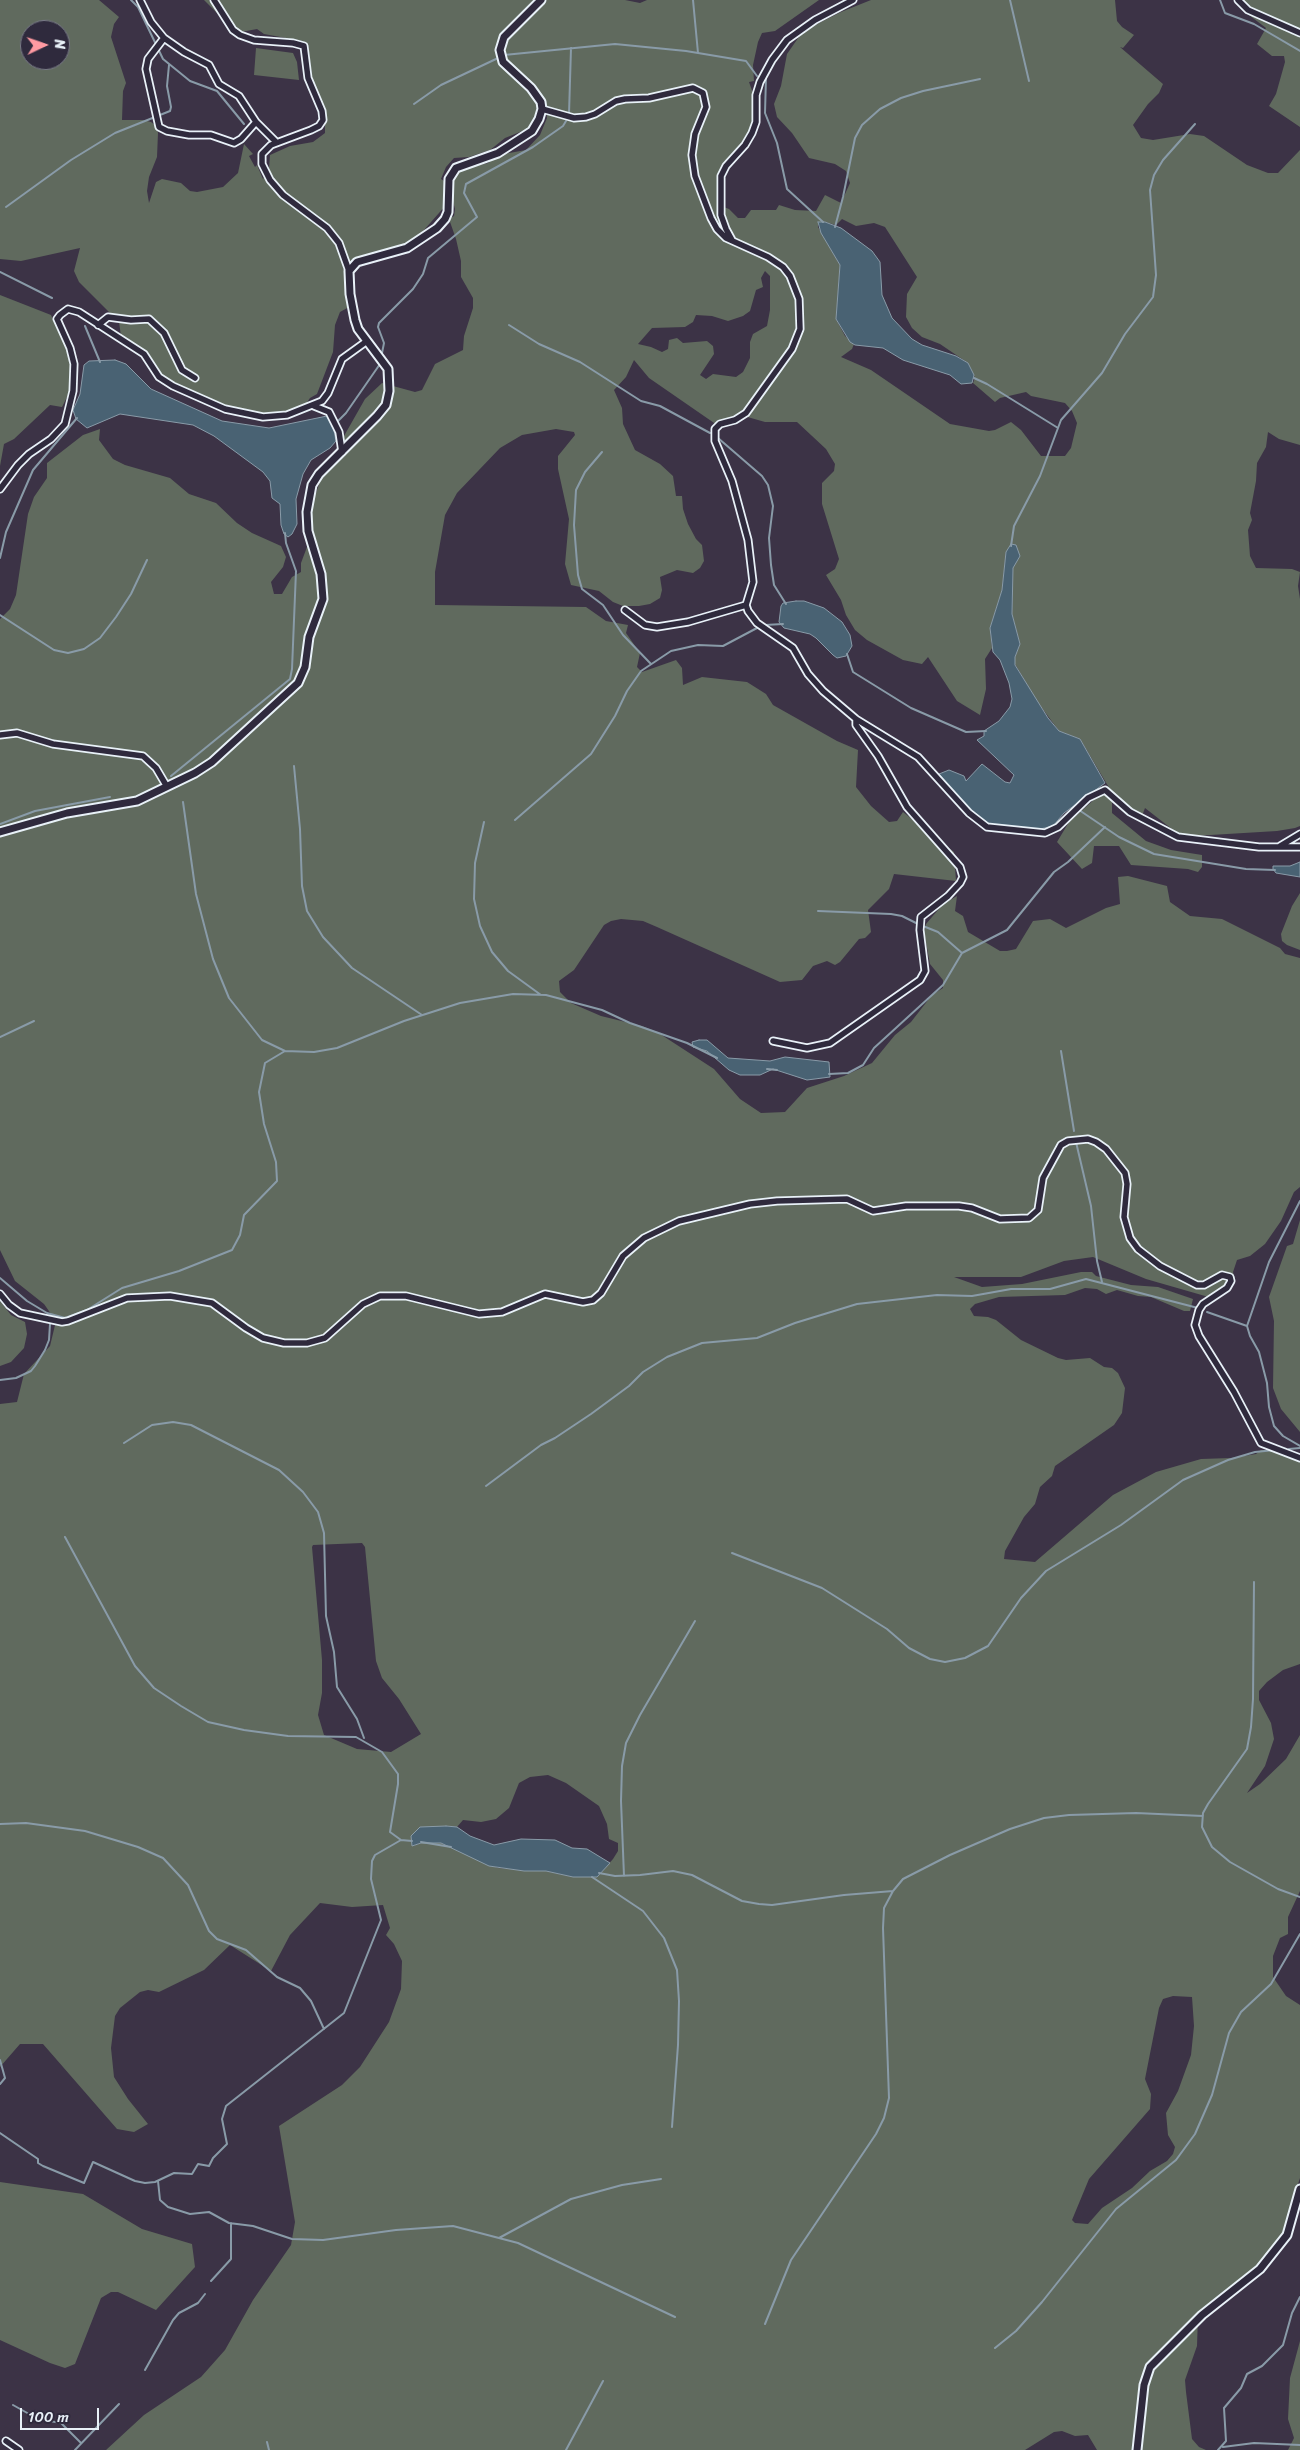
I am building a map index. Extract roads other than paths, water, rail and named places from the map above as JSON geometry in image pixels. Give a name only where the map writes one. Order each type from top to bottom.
[{"type":"street","points":[[140,0],[151,22],[164,38],[176,48],[209,65],[218,84],[240,96],[256,122],[276,142]]},
{"type":"street","points":[[0,832],[67,812],[137,801],[166,785],[195,773],[212,762],[302,678],[309,637],[323,599],[321,574],[308,531],[308,501],[315,479],[386,405],[389,391],[388,369],[367,341],[355,320],[350,294],[349,271],[339,243],[327,228],[284,195],[265,172],[262,154],[276,142],[311,130],[319,126],[323,120],[322,111],[308,78],[305,49],[300,43],[254,40],[240,35],[233,30],[214,0]]},
{"type":"street","points":[[349,271],[358,262],[407,248],[437,228],[448,212],[447,191],[452,172],[464,164],[498,153],[532,131],[539,119],[542,109],[541,102],[531,88],[503,62],[500,50],[504,37],[541,0]]},
{"type":"street","points":[[732,240],[721,215],[722,176],[726,166],[745,145],[752,133],[756,122],[756,95],[760,82],[778,50],[787,40],[829,12],[853,0]]},
{"type":"street","points":[[1238,0],[1248,10],[1300,33]]},
{"type":"street","points":[[164,38],[148,59],[146,69],[159,127],[174,132],[211,135],[234,143],[241,139],[256,122]]},
{"type":"street","points":[[542,109],[574,118],[586,118],[616,101],[655,96],[686,89],[698,90],[702,93],[706,107],[693,144],[692,164],[699,187],[717,229],[726,238],[776,261],[783,267],[796,287],[800,314],[797,340],[753,405],[740,418],[720,424],[715,430],[715,441],[732,481],[748,540],[753,582],[746,605],[748,612],[757,623],[793,648],[815,683],[856,719],[918,757],[968,813],[987,827],[1045,833],[1058,827],[1067,815],[1088,798],[1105,790],[1130,812],[1178,837],[1238,845],[1300,847]]},
{"type":"street","points":[[0,489],[29,454],[51,439],[65,424],[73,391],[74,364],[70,348],[58,323],[58,317],[68,309],[74,310],[123,338],[144,354],[163,380],[217,406],[243,414],[271,417],[287,415],[314,406],[326,398],[342,359],[367,341]]},
{"type":"street","points":[[98,325],[108,317],[131,320],[149,318],[164,333],[182,370],[195,378]]},
{"type":"street","points":[[314,406],[329,412],[339,432],[342,452]]},
{"type":"street","points":[[625,610],[645,625],[657,627],[688,622],[746,605]]},
{"type":"street","points":[[772,1041],[807,1048],[823,1046],[842,1035],[875,1009],[920,980],[925,971],[920,930],[921,917],[948,896],[963,877],[960,867],[907,807],[878,756],[856,726],[856,719]]},
{"type":"street","points":[[0,735],[17,733],[53,744],[143,756],[156,768],[166,785]]},
{"type":"street","points":[[1278,847],[1300,834]]},
{"type":"street","points":[[0,1294],[8,1305],[20,1313],[62,1322],[127,1298],[170,1296],[212,1303],[263,1338],[284,1343],[307,1343],[324,1338],[363,1304],[380,1296],[406,1296],[479,1314],[502,1312],[546,1294],[583,1302],[593,1300],[601,1293],[623,1256],[644,1238],[679,1221],[750,1204],[777,1201],[847,1200],[873,1211],[906,1206],[959,1206],[972,1208],[1000,1219],[1029,1218],[1038,1210],[1043,1178],[1061,1145],[1068,1141],[1088,1139],[1106,1148],[1125,1173],[1127,1184],[1124,1217],[1130,1238],[1138,1249],[1160,1266],[1196,1284],[1204,1285],[1222,1274],[1230,1277],[1231,1281],[1226,1288],[1203,1304],[1199,1310],[1195,1325],[1199,1336],[1234,1392],[1261,1443],[1300,1458]]},
{"type":"street","points":[[1137,2450],[1144,2385],[1150,2367],[1202,2315],[1260,2269],[1287,2235],[1300,2189]]},
{"type":"street","points":[[6,2441],[19,2450]]},
{"type":"water","points":[[818,222],[825,222],[841,228],[872,251],[880,262],[882,295],[892,318],[912,339],[922,345],[956,356],[968,363],[974,375],[972,383],[961,384],[950,375],[903,360],[883,348],[855,345],[850,342],[836,319],[840,265],[821,233]]},
{"type":"water","points":[[115,360],[126,364],[151,389],[222,421],[269,428],[327,416],[332,420],[336,441],[330,448],[311,460],[303,474],[296,499],[297,524],[292,534],[288,537],[284,534],[281,525],[280,504],[272,498],[270,481],[263,472],[214,436],[193,425],[120,414],[87,428],[76,419],[73,410],[80,394],[84,365],[89,361]]},
{"type":"water","points":[[1011,544],[1016,545],[1020,556],[1013,568],[1012,614],[1020,644],[1015,657],[1015,665],[1048,718],[1059,731],[1080,739],[1105,783],[1064,813],[1053,826],[1036,830],[993,825],[979,819],[958,798],[939,774],[949,770],[964,776],[966,781],[982,764],[1005,782],[1010,783],[1014,775],[977,740],[984,736],[984,731],[999,721],[1010,707],[1012,699],[1009,683],[1000,660],[993,652],[990,628],[1002,590],[1006,552]]},
{"type":"water","points":[[804,601],[824,608],[842,622],[850,635],[852,646],[846,656],[837,658],[810,634],[784,628],[779,622],[781,606],[783,603]]},
{"type":"water","points":[[1300,862],[1300,877],[1276,873],[1273,869],[1273,866],[1290,866]]},
{"type":"water","points":[[707,1040],[728,1058],[770,1061],[785,1057],[829,1062],[830,1077],[807,1080],[773,1069],[760,1075],[740,1075],[729,1070],[707,1051],[693,1047],[692,1042]]},
{"type":"water","points":[[420,1827],[457,1827],[470,1836],[494,1845],[521,1839],[555,1840],[572,1848],[587,1849],[610,1863],[597,1877],[573,1877],[546,1871],[524,1871],[489,1866],[441,1843],[421,1843],[412,1846],[411,1836]]},
{"type":"waterway","points":[[131,0],[138,7],[163,59],[190,81],[217,91],[244,124]]},
{"type":"waterway","points":[[693,0],[698,53]]},
{"type":"waterway","points":[[1010,0],[1029,81]]},
{"type":"waterway","points":[[1220,0],[1225,13],[1254,24],[1300,51]]},
{"type":"waterway","points":[[504,55],[615,44],[686,51],[746,61],[757,76]]},
{"type":"waterway","points":[[569,114],[571,48]]},
{"type":"waterway","points":[[414,104],[441,85],[496,59]]},
{"type":"waterway","points":[[6,207],[71,160],[115,133],[170,111],[167,86],[169,65]]},
{"type":"waterway","points":[[766,77],[765,113],[777,143],[787,189],[823,222]]},
{"type":"waterway","points":[[835,227],[855,138],[862,125],[880,109],[901,98],[923,91],[980,79]]},
{"type":"waterway","points":[[382,353],[384,343],[378,327],[379,323],[413,289],[423,274],[428,258],[477,217],[464,193],[466,184],[533,147],[563,126],[566,121]]},
{"type":"waterway","points":[[1011,546],[1014,526],[1040,476],[1061,420],[1102,373],[1125,334],[1153,297],[1156,275],[1150,190],[1154,175],[1163,160],[1195,124]]},
{"type":"waterway","points":[[0,272],[52,298]]},
{"type":"waterway","points":[[509,325],[539,344],[580,362],[641,401],[660,406],[710,433]]},
{"type":"waterway","points":[[85,326],[100,362]]},
{"type":"waterway","points":[[337,422],[346,413],[380,364]]},
{"type":"waterway","points":[[974,378],[1058,428]]},
{"type":"waterway","points":[[0,558],[6,532],[33,470],[77,418]]},
{"type":"waterway","points":[[718,438],[762,476],[768,485],[773,506],[769,538],[774,585],[786,604]]},
{"type":"waterway","points":[[602,452],[585,472],[576,490],[574,525],[578,575],[582,589],[603,605],[623,635],[651,664]]},
{"type":"waterway","points":[[171,776],[290,679],[296,571],[286,543],[285,533]]},
{"type":"waterway","points":[[0,615],[54,650],[68,653],[84,649],[100,638],[116,617],[131,594],[147,560]]},
{"type":"waterway","points":[[765,625],[783,624]]},
{"type":"waterway","points":[[515,820],[591,754],[615,716],[627,691],[641,671],[671,651],[698,645],[723,646],[757,628]]},
{"type":"waterway","points":[[847,654],[853,672],[911,708],[966,732],[986,731]]},
{"type":"waterway","points":[[294,766],[300,829],[302,886],[307,911],[323,937],[352,968],[422,1015]]},
{"type":"waterway","points":[[0,824],[35,811],[110,797]]},
{"type":"waterway","points":[[183,802],[196,894],[213,959],[229,998],[262,1040],[285,1051],[314,1052],[337,1048],[404,1021],[460,1003],[513,994],[546,995],[602,1010],[630,1023],[687,1043],[717,1058]]},
{"type":"waterway","points":[[1079,810],[1119,837],[1154,854],[1246,869],[1275,870]]},
{"type":"waterway","points":[[484,822],[475,863],[474,899],[480,926],[492,952],[508,971],[541,995]]},
{"type":"waterway","points":[[829,1074],[848,1073],[863,1065],[874,1048],[943,985],[962,953],[1007,930],[1054,872],[1068,862],[1105,827]]},
{"type":"waterway","points":[[818,911],[891,914],[902,916],[918,924]]},
{"type":"waterway","points":[[923,926],[938,932],[962,953]]},
{"type":"waterway","points":[[0,1037],[34,1021]]},
{"type":"waterway","points":[[0,1278],[27,1301],[47,1313],[65,1318],[87,1310],[122,1288],[179,1271],[232,1250],[240,1235],[244,1215],[277,1181],[276,1162],[264,1124],[259,1092],[265,1063],[285,1051]]},
{"type":"waterway","points":[[1061,1051],[1074,1131]]},
{"type":"waterway","points":[[767,1069],[777,1070]]},
{"type":"waterway","points":[[1076,1142],[1091,1206],[1097,1261],[1102,1282]]},
{"type":"waterway","points":[[1300,1201],[1269,1262],[1247,1326],[1259,1352],[1267,1383],[1269,1407],[1274,1426],[1283,1436],[1300,1446]]},
{"type":"waterway","points":[[486,1486],[541,1445],[591,1414],[629,1386],[643,1372],[667,1357],[702,1343],[757,1338],[795,1323],[857,1304],[937,1295],[972,1296],[1011,1289],[1050,1289],[1086,1279],[1198,1308]]},
{"type":"waterway","points":[[1207,1312],[1247,1326]]},
{"type":"waterway","points":[[0,1380],[16,1378],[31,1371],[45,1350],[49,1340],[50,1324]]},
{"type":"waterway","points":[[124,1443],[152,1425],[173,1422],[191,1425],[279,1470],[303,1492],[318,1512],[324,1533],[326,1616],[334,1652],[337,1687],[357,1719],[364,1738]]},
{"type":"waterway","points":[[1289,1449],[1300,1448]]},
{"type":"waterway","points":[[732,1553],[822,1588],[887,1629],[909,1648],[930,1659],[945,1662],[965,1658],[988,1646],[1021,1598],[1046,1571],[1121,1525],[1183,1480],[1228,1460],[1255,1452],[1275,1450]]},
{"type":"waterway","points":[[65,1537],[135,1666],[154,1688],[208,1722],[244,1730],[288,1736],[356,1737],[382,1752],[398,1774],[390,1832],[401,1840]]},
{"type":"waterway","points":[[1254,1582],[1253,1699],[1247,1749],[1208,1804],[1203,1813],[1202,1827],[1212,1847],[1230,1862],[1278,1889],[1300,1897]]},
{"type":"waterway","points":[[624,1876],[621,1801],[622,1766],[626,1743],[640,1715],[695,1621]]},
{"type":"waterway","points":[[765,2324],[791,2260],[876,2134],[884,2118],[889,2098],[883,1928],[884,1908],[893,1891],[903,1879],[950,1855],[1010,1829],[1044,1818],[1069,1815],[1136,1813],[1203,1816]]},
{"type":"waterway","points":[[0,1824],[26,1823],[85,1831],[138,1847],[163,1858],[188,1885],[209,1931],[217,1939],[246,1950],[277,1977],[300,1988],[311,2001],[324,2029]]},
{"type":"waterway","points":[[0,2133],[38,2159],[38,2163],[43,2166],[84,2183],[93,2162],[135,2181],[145,2183],[155,2182],[174,2173],[192,2174],[198,2164],[209,2166],[213,2158],[227,2144],[222,2119],[226,2106],[344,2013],[381,1920],[371,1879],[372,1861],[375,1855],[401,1840],[412,1841]]},
{"type":"waterway","points":[[421,1842],[451,1847]]},
{"type":"waterway","points":[[599,1873],[615,1876],[673,1871],[692,1875],[742,1901],[772,1905],[844,1895],[893,1891]]},
{"type":"waterway","points":[[592,1877],[643,1911],[664,1938],[677,1970],[679,2001],[678,2045],[672,2127]]},
{"type":"waterway","points":[[995,2348],[1016,2331],[1042,2302],[1116,2209],[1176,2160],[1195,2134],[1212,2095],[1229,2033],[1241,2012],[1271,1984],[1300,1934]]},
{"type":"waterway","points":[[0,2060],[5,2078],[0,2084]]},
{"type":"waterway","points":[[499,2238],[571,2199],[622,2185],[661,2179]]},
{"type":"waterway","points":[[158,2181],[160,2200],[168,2207],[190,2214],[209,2212],[229,2223],[253,2226],[292,2239],[323,2240],[396,2230],[453,2226],[518,2243],[675,2317]]},
{"type":"waterway","points":[[211,2281],[231,2259],[231,2223]]},
{"type":"waterway","points":[[145,2370],[173,2320],[179,2313],[198,2303],[205,2294]]},
{"type":"waterway","points":[[1218,2450],[1226,2441],[1224,2408],[1241,2388],[1247,2374],[1262,2366],[1283,2345],[1292,2313],[1300,2297]]},
{"type":"waterway","points":[[566,2450],[603,2381]]},
{"type":"waterway","points":[[75,2450],[119,2404]]},
{"type":"waterway","points":[[13,2405],[38,2419],[61,2423],[81,2443]]},
{"type":"waterway","points":[[267,2442],[269,2450]]},
{"type":"waterway","points":[[1223,2447],[1254,2443],[1300,2445]]}]
